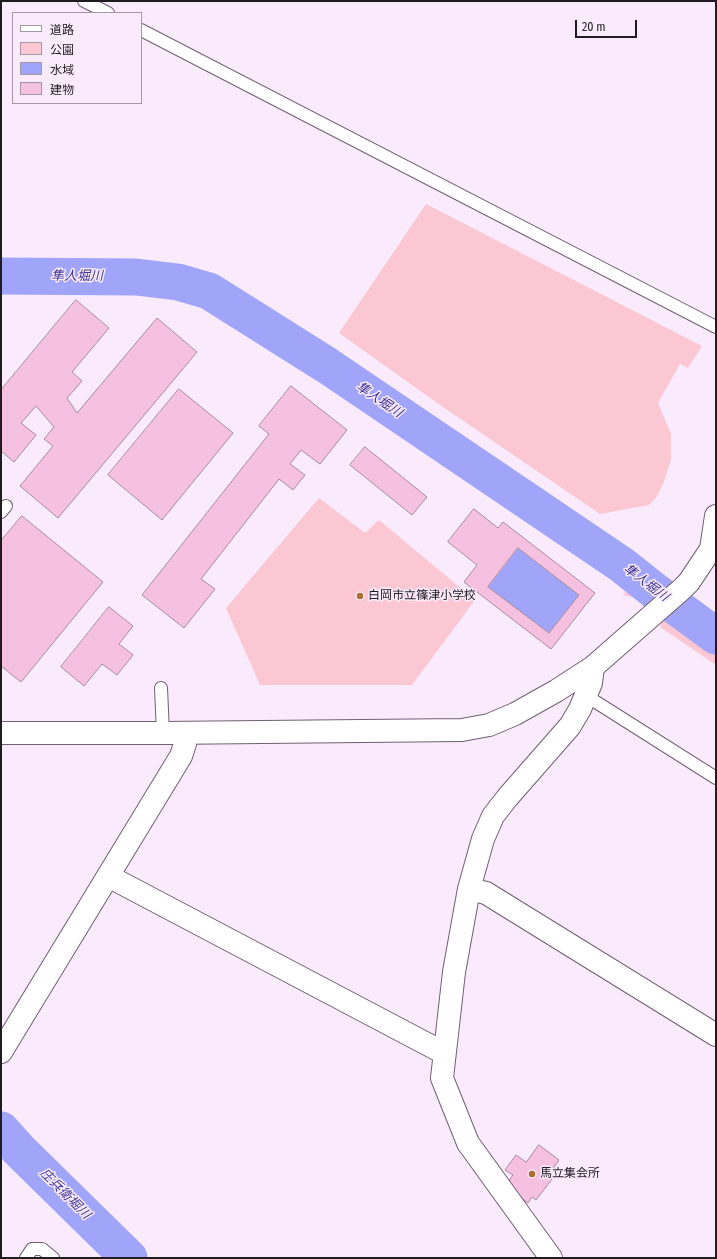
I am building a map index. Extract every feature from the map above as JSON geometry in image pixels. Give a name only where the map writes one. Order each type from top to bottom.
[{"type":"street","points":[[1,733],[186,733],[462,730],[489,725],[515,714],[556,691],[593,667],[689,582],[711,549],[716,516]]},
{"type":"street","points":[[552,1258],[468,1143],[442,1078],[454,972],[469,889],[483,838],[493,816],[570,726],[580,709],[591,683],[593,667]]},
{"type":"street","points":[[1,1052],[181,756],[185,744],[186,733]]},
{"type":"street","points":[[108,876],[444,1053]]},
{"type":"street","points":[[469,889],[486,893],[716,1035]]},
{"type":"lane","points":[[84,1],[106,12]]},
{"type":"lane","points":[[142,31],[716,327]]},
{"type":"lane","points":[[161,688],[163,733]]},
{"type":"lane","points":[[585,697],[716,778]]},
{"type":"lane","points":[[26,1258],[32,1249],[42,1249],[53,1258]]},
{"type":"green space","points":[[426,204],[702,346],[688,368],[680,364],[658,403],[671,434],[671,460],[663,484],[656,498],[649,505],[600,514],[440,405],[339,333]]},
{"type":"green space","points":[[319,498],[365,533],[379,520],[475,600],[412,685],[260,685],[226,608]]},
{"type":"green space","points":[[647,570],[685,599],[695,600],[716,614],[716,665],[660,627],[663,619],[643,599],[623,595]]},
{"type":"water","points":[[518,548],[579,595],[549,633],[488,587]]},
{"type":"building","points":[[76,300],[109,328],[72,372],[82,381],[67,398],[77,413],[157,318],[197,352],[58,518],[20,486],[53,446],[44,439],[54,427],[36,406],[21,423],[36,435],[14,462],[1,451],[1,390]]},
{"type":"building","points":[[291,386],[347,430],[320,464],[301,450],[290,464],[305,475],[293,490],[279,479],[201,579],[215,589],[184,628],[142,595],[269,434],[259,426]]},
{"type":"building","points":[[179,389],[233,433],[162,520],[108,475]]},
{"type":"building","points":[[365,447],[427,497],[412,515],[350,465]]},
{"type":"building","points":[[474,509],[498,528],[503,522],[595,593],[551,649],[464,582],[477,565],[448,542]],"holes":[[[518,548],[579,595],[549,633],[488,587]]]},
{"type":"building","points":[[22,516],[103,582],[21,682],[1,666],[1,541]]},
{"type":"building","points":[[109,607],[133,626],[119,644],[133,655],[117,675],[102,664],[84,686],[61,667]]},
{"type":"building","points":[[539,1145],[559,1160],[552,1170],[548,1167],[544,1173],[552,1179],[536,1200],[532,1197],[528,1203],[505,1186],[513,1175],[505,1170],[516,1155],[526,1162]]},
{"type":"waterway","name":"隼人堀川","points":[[1,276],[136,277],[178,282],[209,291],[328,366],[622,565],[716,636]]},
{"type":"waterway","name":"庄兵衛堀川","points":[[1,1130],[19,1150],[129,1258]]},
{"type":"place","name":"白岡市立篠津小学校","points":[[360,596]]},
{"type":"place","name":"馬立集会所","points":[[532,1174]]}]
